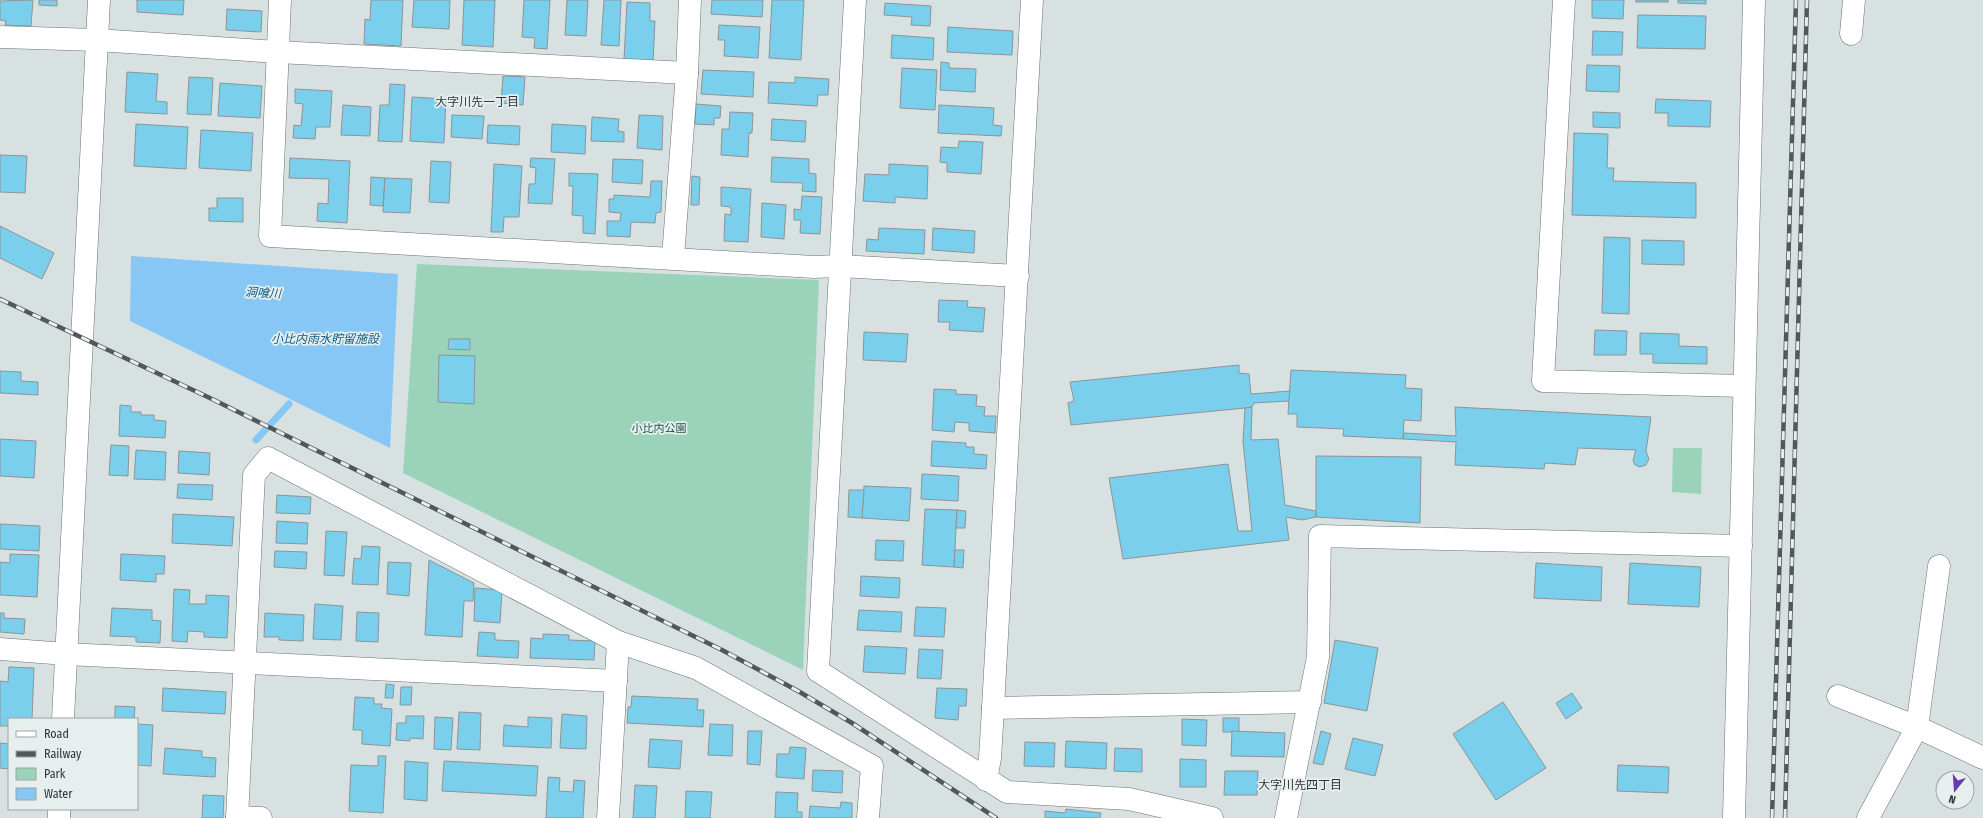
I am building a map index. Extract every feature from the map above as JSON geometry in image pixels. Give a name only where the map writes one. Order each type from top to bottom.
[{"type":"street","points":[[63,718],[99,0]]},
{"type":"street","points":[[280,0],[270,236],[1018,276]]},
{"type":"street","points":[[673,257],[687,73],[690,0]]},
{"type":"street","points":[[855,0],[818,671],[1006,792],[1129,799],[1212,818]]},
{"type":"street","points":[[986,780],[990,758],[993,708],[1018,276],[1032,0]]},
{"type":"street","points":[[1564,0],[1543,381],[1744,386]]},
{"type":"street","points":[[1734,818],[1754,0]]},
{"type":"street","points":[[1851,34],[1854,0]]},
{"type":"street","points":[[0,37],[96,40],[278,52],[687,73]]},
{"type":"street","points":[[262,818],[237,817],[254,474],[268,458],[618,642],[696,668],[872,766],[868,818]]},
{"type":"street","points":[[1286,818],[1318,657],[1320,536],[1741,546]]},
{"type":"street","points":[[1868,818],[1918,727],[1939,566]]},
{"type":"street","points":[[608,818],[618,642]]},
{"type":"street","points":[[0,648],[66,654],[616,681]]},
{"type":"street","points":[[1838,696],[1918,727],[1983,758]]},
{"type":"street","points":[[993,708],[1310,702]]},
{"type":"green space","name":"小比内公園","points":[[417,264],[819,280],[803,670],[403,473]]},
{"type":"green space","points":[[1673,448],[1702,448],[1701,494],[1672,492]]},
{"type":"water","name":"小比内雨水貯留施設","points":[[131,256],[398,274],[390,448],[130,321]]},
{"type":"building","points":[[33,0],[31,26],[5,25],[6,21],[0,20],[0,1]]},
{"type":"building","points":[[39,0],[57,0],[57,6],[39,5]]},
{"type":"building","points":[[137,0],[184,0],[183,15],[137,12]]},
{"type":"building","points":[[371,0],[403,0],[401,46],[364,44],[365,19],[370,20]]},
{"type":"building","points":[[414,0],[450,0],[449,29],[412,27]]},
{"type":"building","points":[[464,0],[495,0],[493,47],[462,45]]},
{"type":"building","points":[[524,0],[550,0],[547,49],[534,48],[535,38],[522,37]]},
{"type":"building","points":[[567,0],[588,0],[586,36],[565,35]]},
{"type":"building","points":[[604,0],[621,0],[619,46],[601,45]]},
{"type":"building","points":[[712,0],[763,0],[762,17],[711,14]]},
{"type":"building","points":[[772,0],[804,0],[801,60],[769,58]]},
{"type":"building","points":[[1592,0],[1624,0],[1623,19],[1592,18]]},
{"type":"building","points":[[1636,0],[1668,0],[1668,2],[1636,2]]},
{"type":"building","points":[[1678,0],[1706,0],[1706,4],[1678,3]]},
{"type":"building","points":[[627,2],[650,3],[650,21],[655,21],[653,61],[624,59]]},
{"type":"building","points":[[885,3],[931,6],[930,26],[911,25],[912,17],[884,15]]},
{"type":"building","points":[[227,9],[262,11],[261,32],[226,30]]},
{"type":"building","points":[[1638,15],[1706,16],[1705,49],[1637,48]]},
{"type":"building","points":[[719,25],[760,27],[758,58],[724,56],[725,40],[718,40]]},
{"type":"building","points":[[948,27],[1013,31],[1012,55],[947,52]]},
{"type":"building","points":[[1593,31],[1623,32],[1622,55],[1592,55]]},
{"type":"building","points":[[892,35],[934,38],[933,60],[891,58]]},
{"type":"building","points":[[941,62],[949,63],[949,68],[976,69],[975,92],[940,90]]},
{"type":"building","points":[[1587,65],[1620,66],[1619,92],[1586,91]]},
{"type":"building","points":[[902,68],[937,70],[935,110],[900,108]]},
{"type":"building","points":[[703,70],[754,72],[753,97],[701,94]]},
{"type":"building","points":[[127,72],[158,74],[156,101],[167,102],[167,114],[125,112]]},
{"type":"building","points":[[503,76],[525,77],[523,105],[501,103]]},
{"type":"building","points":[[189,77],[213,78],[211,115],[187,114]]},
{"type":"building","points":[[795,77],[829,79],[828,95],[818,95],[817,106],[768,103],[769,82],[795,83]]},
{"type":"building","points":[[220,83],[262,86],[260,118],[218,116]]},
{"type":"building","points":[[390,84],[405,85],[402,142],[378,141],[380,105],[389,105]]},
{"type":"building","points":[[295,89],[332,91],[330,127],[316,127],[315,139],[293,138],[294,125],[301,126],[303,104],[295,103]]},
{"type":"building","points":[[412,97],[446,99],[444,143],[410,141]]},
{"type":"building","points":[[1656,99],[1711,101],[1710,127],[1668,126],[1668,113],[1655,113]]},
{"type":"building","points":[[696,104],[721,106],[720,118],[714,118],[714,125],[695,124]]},
{"type":"building","points":[[343,105],[371,107],[370,136],[341,135]]},
{"type":"building","points":[[939,105],[994,108],[993,125],[1002,126],[1001,136],[938,133]]},
{"type":"building","points":[[730,112],[753,113],[752,133],[749,133],[748,157],[721,155],[722,129],[729,129]]},
{"type":"building","points":[[1593,112],[1620,113],[1620,128],[1593,127]]},
{"type":"building","points":[[452,115],[484,116],[482,139],[451,137]]},
{"type":"building","points":[[639,115],[663,116],[662,150],[637,148]]},
{"type":"building","points":[[592,117],[619,119],[618,131],[624,132],[624,142],[591,141]]},
{"type":"building","points":[[772,119],[806,121],[805,142],[771,140]]},
{"type":"building","points":[[136,124],[188,127],[186,169],[134,166]]},
{"type":"building","points":[[552,124],[586,126],[585,154],[551,152]]},
{"type":"building","points":[[488,125],[520,126],[519,145],[487,143]]},
{"type":"building","points":[[201,130],[253,133],[251,171],[199,168]]},
{"type":"building","points":[[1574,133],[1608,134],[1607,168],[1614,168],[1613,181],[1696,183],[1696,218],[1572,215]]},
{"type":"building","points":[[959,141],[983,142],[981,174],[947,172],[947,163],[940,162],[941,147],[958,148]]},
{"type":"building","points":[[0,155],[27,156],[25,193],[0,192]]},
{"type":"building","points":[[772,157],[809,159],[809,173],[816,174],[816,192],[802,191],[803,183],[771,182]]},
{"type":"building","points":[[290,158],[350,161],[347,223],[317,221],[318,203],[328,204],[329,179],[289,178]]},
{"type":"building","points":[[531,158],[555,159],[552,204],[528,203],[529,184],[535,184],[536,168],[530,167]]},
{"type":"building","points":[[613,159],[643,160],[642,184],[612,182]]},
{"type":"building","points":[[431,161],[451,162],[449,203],[429,202]]},
{"type":"building","points":[[494,164],[522,166],[519,217],[504,217],[503,232],[491,232]]},
{"type":"building","points":[[889,164],[928,166],[927,199],[895,197],[895,203],[863,201],[865,174],[889,175]]},
{"type":"building","points":[[569,173],[598,174],[595,234],[583,233],[583,216],[572,215],[573,186],[569,186]]},
{"type":"building","points":[[692,176],[700,177],[699,205],[691,205]]},
{"type":"building","points":[[371,177],[385,178],[383,206],[370,205]]},
{"type":"building","points":[[385,178],[412,179],[410,213],[383,212]]},
{"type":"building","points":[[651,181],[662,181],[661,212],[656,213],[655,223],[631,222],[630,237],[607,236],[607,221],[620,221],[621,213],[609,212],[609,199],[614,199],[614,195],[650,197]]},
{"type":"building","points":[[721,187],[751,189],[748,242],[724,241],[725,214],[731,215],[731,207],[721,206]]},
{"type":"building","points":[[802,196],[822,197],[820,234],[800,233],[801,220],[794,220],[794,209],[801,210]]},
{"type":"building","points":[[217,198],[243,198],[243,222],[209,221],[209,208],[217,208]]},
{"type":"building","points":[[762,203],[786,205],[784,239],[761,237]]},
{"type":"building","points":[[0,226],[54,253],[42,279],[0,258]]},
{"type":"building","points":[[879,228],[925,230],[924,254],[866,251],[867,239],[878,240]]},
{"type":"building","points":[[933,228],[975,231],[974,253],[932,250]]},
{"type":"building","points":[[1604,237],[1630,238],[1629,314],[1602,313]]},
{"type":"building","points":[[1642,240],[1684,241],[1684,265],[1642,264]]},
{"type":"building","points":[[939,300],[968,301],[967,307],[985,308],[983,332],[949,330],[950,322],[938,322]]},
{"type":"building","points":[[1595,330],[1627,331],[1626,355],[1594,355]]},
{"type":"building","points":[[864,332],[908,334],[906,362],[863,360]]},
{"type":"building","points":[[1640,333],[1679,334],[1679,346],[1707,347],[1707,364],[1653,363],[1653,354],[1640,354]]},
{"type":"building","points":[[449,339],[470,339],[470,350],[448,349]]},
{"type":"building","points":[[439,355],[475,356],[474,404],[438,402]]},
{"type":"building","points":[[1239,365],[1239,373],[1249,374],[1251,394],[1290,391],[1289,401],[1254,403],[1252,407],[1245,408],[1071,425],[1068,403],[1074,401],[1070,382]]},
{"type":"building","points":[[1291,370],[1406,375],[1405,388],[1422,389],[1421,421],[1404,420],[1403,439],[1343,436],[1344,429],[1297,427],[1297,414],[1288,414]]},
{"type":"building","points":[[0,371],[21,372],[21,381],[38,382],[38,395],[0,393]]},
{"type":"building","points":[[934,389],[956,390],[956,394],[977,395],[976,406],[985,407],[984,416],[996,416],[995,433],[969,431],[969,423],[955,422],[954,432],[932,430]]},
{"type":"building","points":[[120,405],[131,406],[131,412],[141,412],[141,415],[154,415],[154,420],[166,421],[165,438],[119,436]]},
{"type":"building","points":[[1252,407],[1251,440],[1278,439],[1285,505],[1316,511],[1316,517],[1302,520],[1286,517],[1289,540],[1123,559],[1109,478],[1228,464],[1238,531],[1252,531],[1243,441],[1245,408]]},
{"type":"building","points":[[1455,407],[1651,417],[1646,451],[1649,459],[1646,465],[1640,467],[1635,465],[1633,460],[1636,450],[1578,448],[1575,465],[1545,463],[1544,469],[1455,465],[1456,442],[1403,439],[1404,433],[1456,436]]},
{"type":"building","points":[[0,439],[36,441],[34,478],[0,476]]},
{"type":"building","points":[[932,441],[966,443],[966,447],[974,447],[974,454],[987,455],[986,469],[931,466]]},
{"type":"building","points":[[111,445],[129,446],[128,476],[109,475]]},
{"type":"building","points":[[136,450],[166,452],[165,480],[134,479]]},
{"type":"building","points":[[179,451],[210,453],[209,475],[178,473]]},
{"type":"building","points":[[1316,456],[1421,457],[1420,523],[1316,517]]},
{"type":"building","points":[[922,474],[959,476],[958,501],[921,499]]},
{"type":"building","points":[[178,484],[213,485],[212,500],[177,498]]},
{"type":"building","points":[[864,486],[911,488],[909,521],[862,518]]},
{"type":"building","points":[[849,490],[864,490],[862,518],[848,517]]},
{"type":"building","points":[[277,495],[311,497],[310,514],[276,513]]},
{"type":"building","points":[[925,509],[957,510],[954,567],[922,565]]},
{"type":"building","points":[[957,510],[966,511],[965,528],[956,528]]},
{"type":"building","points":[[173,514],[234,517],[232,546],[172,543]]},
{"type":"building","points":[[277,521],[308,523],[307,544],[276,543]]},
{"type":"building","points":[[0,524],[40,526],[39,551],[0,549]]},
{"type":"building","points":[[326,531],[347,532],[344,576],[324,575]]},
{"type":"building","points":[[876,540],[904,541],[903,561],[875,560]]},
{"type":"building","points":[[362,546],[380,547],[378,585],[352,584],[354,558],[361,559]]},
{"type":"building","points":[[955,550],[964,550],[963,568],[954,567]]},
{"type":"building","points":[[275,551],[307,552],[306,569],[274,567]]},
{"type":"building","points":[[10,554],[39,555],[37,597],[0,595],[0,562],[10,563]]},
{"type":"building","points":[[121,554],[165,556],[164,574],[156,574],[156,582],[120,580]]},
{"type":"building","points":[[429,560],[474,583],[473,601],[464,601],[462,637],[425,635]]},
{"type":"building","points":[[388,562],[411,563],[409,596],[387,594]]},
{"type":"building","points":[[1536,563],[1602,567],[1601,601],[1534,598]]},
{"type":"building","points":[[1630,563],[1701,567],[1699,607],[1628,604]]},
{"type":"building","points":[[861,576],[900,578],[899,598],[860,596]]},
{"type":"building","points":[[475,588],[502,590],[500,623],[474,621]]},
{"type":"building","points":[[174,589],[190,590],[189,604],[206,604],[206,595],[229,596],[227,638],[204,637],[204,632],[188,631],[187,642],[172,641]]},
{"type":"building","points":[[315,604],[343,606],[341,640],[313,639]]},
{"type":"building","points":[[916,607],[946,608],[944,637],[914,636]]},
{"type":"building","points":[[112,608],[152,610],[152,620],[161,621],[160,643],[136,642],[136,637],[110,636]]},
{"type":"building","points":[[859,610],[902,612],[901,632],[857,630]]},
{"type":"building","points":[[357,612],[379,613],[378,642],[356,641]]},
{"type":"building","points":[[0,613],[4,613],[4,618],[25,619],[24,634],[0,632]]},
{"type":"building","points":[[265,613],[304,615],[303,641],[279,640],[279,637],[264,637]]},
{"type":"building","points":[[479,632],[495,633],[495,640],[519,641],[518,658],[477,656]]},
{"type":"building","points":[[543,634],[569,635],[569,640],[595,641],[594,660],[530,658],[531,638],[543,639]]},
{"type":"building","points":[[1335,640],[1378,648],[1367,711],[1324,703]]},
{"type":"building","points":[[865,646],[907,648],[905,674],[863,672]]},
{"type":"building","points":[[919,649],[943,650],[941,679],[917,678]]},
{"type":"building","points":[[9,667],[34,668],[32,718],[8,718],[8,726],[0,726],[0,681],[8,682]]},
{"type":"building","points":[[386,684],[394,685],[393,698],[385,698]]},
{"type":"building","points":[[401,687],[412,687],[411,705],[400,705]]},
{"type":"building","points":[[163,688],[226,692],[225,714],[162,711]]},
{"type":"building","points":[[937,688],[967,689],[966,706],[959,706],[958,720],[935,718]]},
{"type":"building","points":[[1572,693],[1582,708],[1566,719],[1556,703]]},
{"type":"building","points":[[632,696],[698,699],[697,710],[704,710],[703,727],[627,723],[628,707],[631,707]]},
{"type":"building","points":[[355,697],[374,698],[374,704],[382,704],[381,708],[392,709],[390,746],[362,744],[362,730],[353,730]]},
{"type":"building","points":[[1503,702],[1546,768],[1496,800],[1453,734]]},
{"type":"building","points":[[115,706],[135,707],[134,718],[115,718]]},
{"type":"building","points":[[459,712],[481,713],[480,750],[457,749]]},
{"type":"building","points":[[562,714],[587,716],[586,749],[560,748]]},
{"type":"building","points":[[406,716],[424,716],[423,739],[410,738],[410,741],[396,740],[397,723],[406,723]]},
{"type":"building","points":[[435,717],[453,718],[451,750],[434,749]]},
{"type":"building","points":[[528,717],[552,718],[551,748],[503,746],[504,725],[528,727]]},
{"type":"building","points":[[1223,718],[1239,718],[1239,732],[1223,732]]},
{"type":"building","points":[[1182,719],[1207,720],[1206,746],[1182,745]]},
{"type":"building","points":[[138,724],[153,725],[151,766],[138,765]]},
{"type":"building","points":[[710,724],[733,725],[732,756],[708,755]]},
{"type":"building","points":[[748,731],[762,731],[760,765],[747,764]]},
{"type":"building","points":[[1232,731],[1285,733],[1284,757],[1231,756]]},
{"type":"building","points":[[1321,731],[1331,734],[1323,765],[1313,763]]},
{"type":"building","points":[[1353,738],[1383,745],[1375,776],[1345,769]]},
{"type":"building","points":[[650,739],[682,741],[680,769],[648,767]]},
{"type":"building","points":[[1066,741],[1107,743],[1106,769],[1065,767]]},
{"type":"building","points":[[1025,742],[1055,743],[1054,767],[1024,766]]},
{"type":"building","points":[[0,743],[8,744],[8,769],[0,768]]},
{"type":"building","points":[[790,747],[806,748],[804,779],[776,777],[777,754],[789,754]]},
{"type":"building","points":[[165,748],[202,751],[202,757],[216,758],[215,777],[163,774]]},
{"type":"building","points":[[1115,748],[1142,749],[1142,772],[1114,771]]},
{"type":"building","points":[[378,756],[386,756],[383,813],[349,811],[351,765],[378,766]]},
{"type":"building","points":[[1180,759],[1206,760],[1206,787],[1180,787]]},
{"type":"building","points":[[405,761],[428,763],[427,801],[404,799]]},
{"type":"building","points":[[444,761],[538,766],[536,796],[442,791]]},
{"type":"building","points":[[1618,765],[1669,767],[1668,793],[1617,791]]},
{"type":"building","points":[[813,770],[843,771],[842,793],[812,791]]},
{"type":"building","points":[[1225,771],[1258,771],[1257,795],[1224,795]]},
{"type":"building","points":[[548,777],[560,778],[559,791],[573,792],[574,780],[585,781],[583,818],[546,818]]},
{"type":"building","points":[[635,785],[657,786],[655,818],[633,818]]},
{"type":"building","points":[[686,791],[712,792],[710,818],[685,818]]},
{"type":"building","points":[[776,792],[798,793],[797,812],[802,812],[802,818],[775,818]]},
{"type":"building","points":[[203,795],[224,796],[223,818],[202,818]]},
{"type":"building","points":[[841,802],[852,803],[852,818],[809,818],[810,806],[840,808]]},
{"type":"building","points":[[1066,809],[1101,813],[1100,818],[1045,818],[1045,811],[1065,813]]},
{"type":"waterway","points":[[256,440],[289,404]]},
{"type":"railway","points":[[1772,818],[1796,0]]},
{"type":"railway","points":[[1785,818],[1807,0]]},
{"type":"railway","points":[[0,299],[212,399],[722,650],[798,691],[852,723],[996,818]]},
{"type":"district","name":"大字川先一丁目","points":[[477,102]]},
{"type":"district","name":"大字川先四丁目","points":[[1300,785]]},
{"type":"water label","name":"洞喰川","points":[[263,293]]}]
